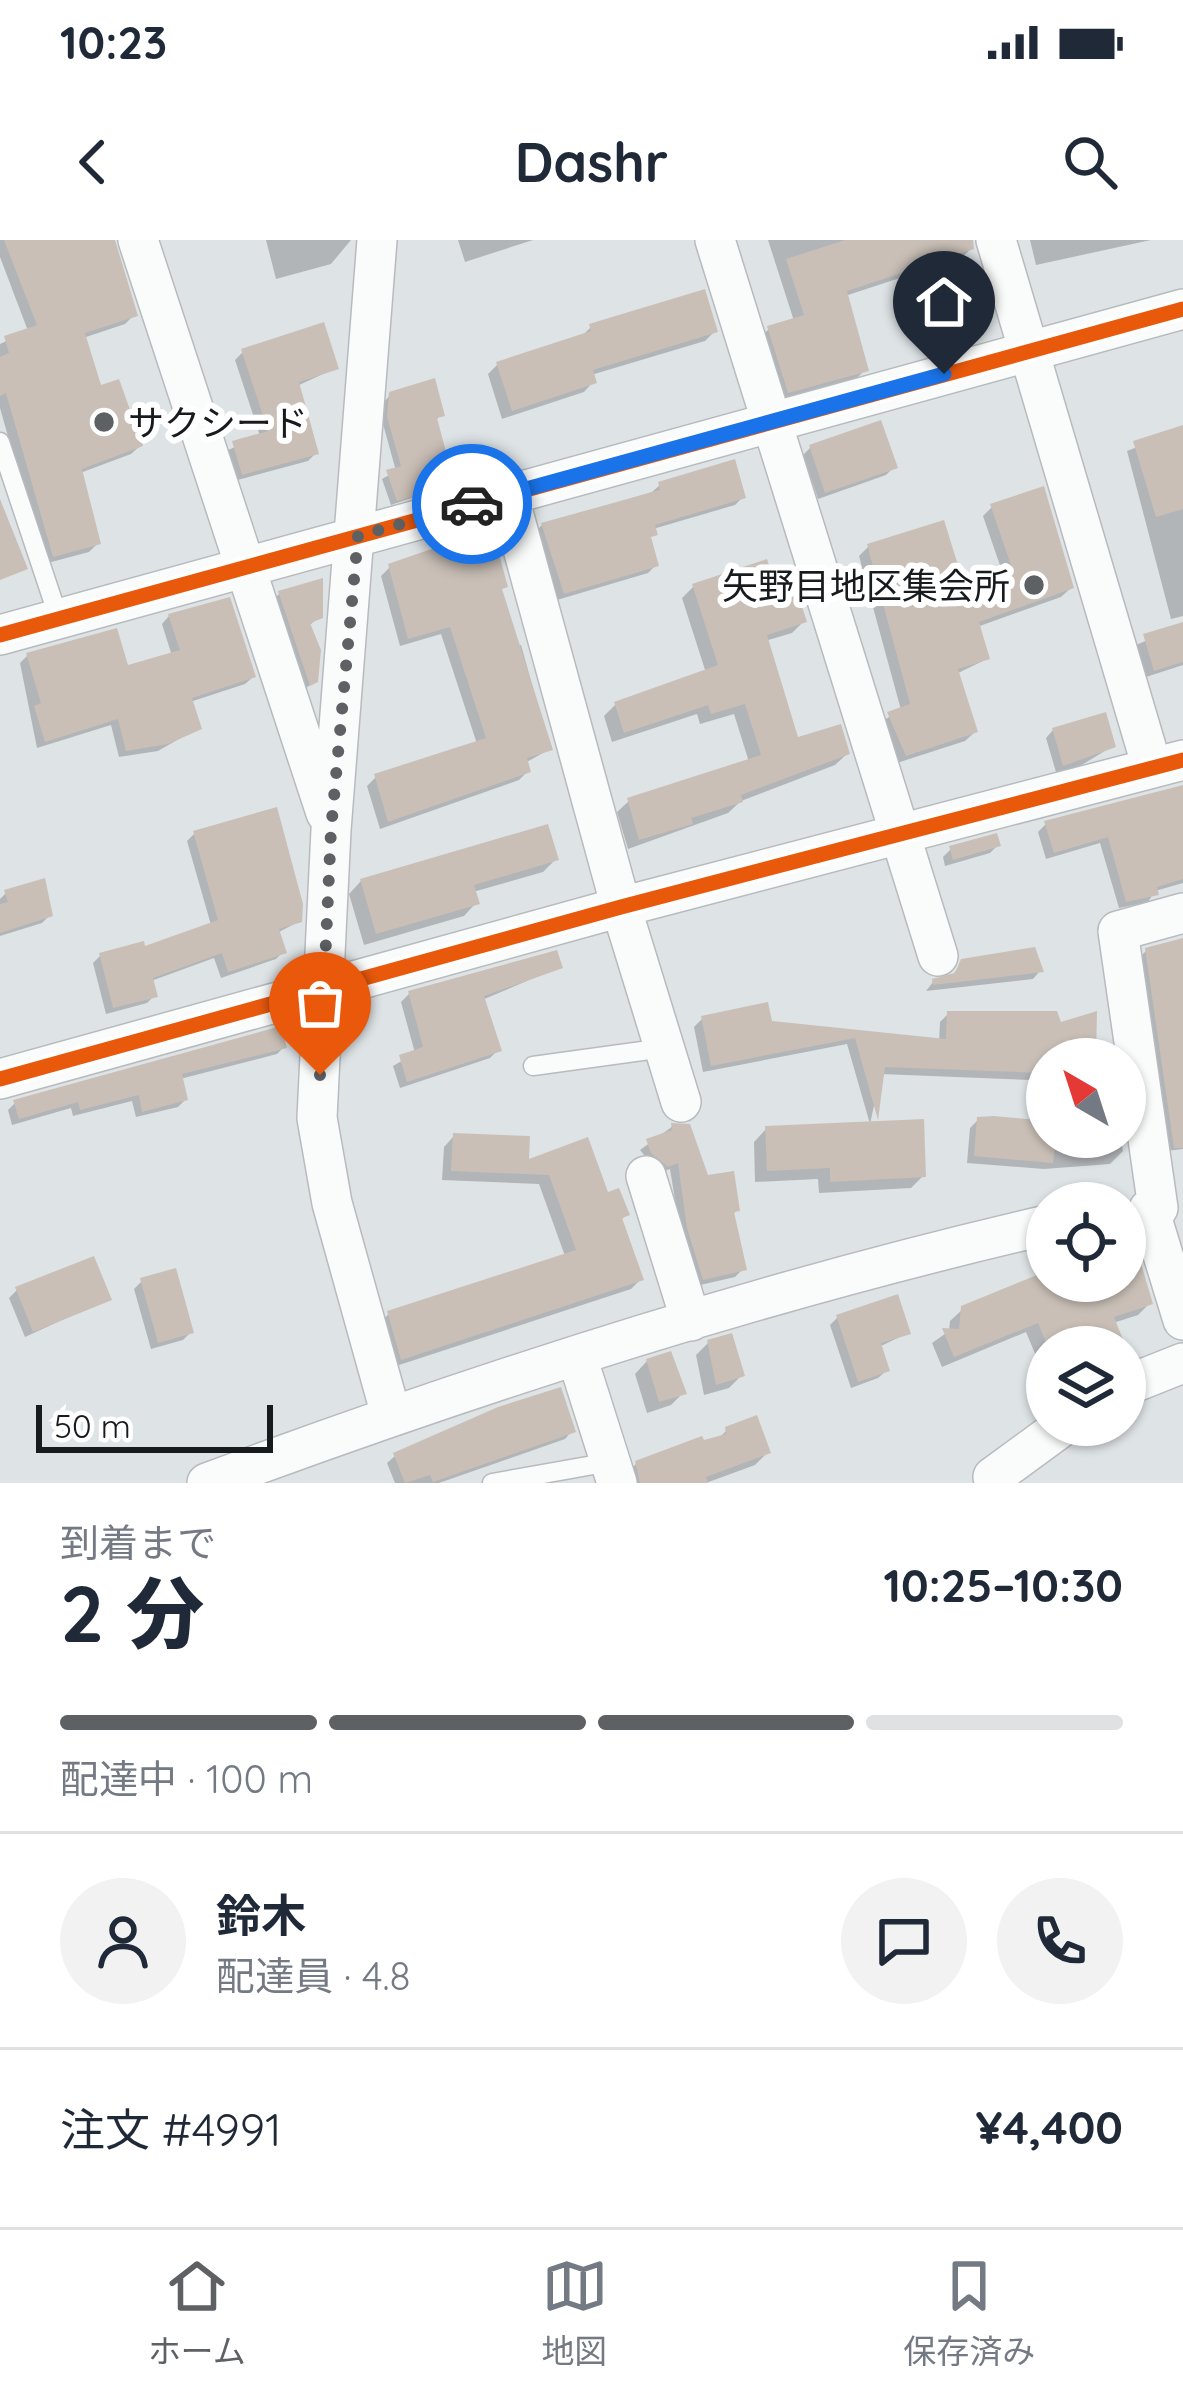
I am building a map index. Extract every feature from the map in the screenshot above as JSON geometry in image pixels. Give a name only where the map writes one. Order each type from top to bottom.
[{"type":"street","points":[[138,240],[331,830]]},
{"type":"street","points":[[377,240],[358,536],[331,830],[317,1118],[332,1203],[391,1415]]},
{"type":"street","points":[[715,240],[938,956]]},
{"type":"street","points":[[0,1078],[621,907],[1168,764],[996,240]]},
{"type":"street","points":[[0,635],[1183,309]]},
{"type":"street","points":[[508,494],[621,907],[681,1102]]},
{"type":"street","points":[[1183,914],[1118,931],[1154,1208],[1183,1320]]},
{"type":"street","points":[[646,1176],[691,1321]]},
{"type":"street","points":[[207,1483],[391,1415],[843,1273],[1026,1231]]},
{"type":"street","points":[[577,1357],[614,1472]]},
{"type":"street","points":[[1146,1378],[1183,1363]]},
{"type":"street","points":[[995,1483],[993,1477],[1035,1446]]},
{"type":"lane","points":[[0,442],[58,619]]},
{"type":"lane","points":[[533,1066],[664,1048]]},
{"type":"lane","points":[[493,1483],[614,1472]]},
{"type":"building","points":[[4,240],[115,240],[138,316],[85,333],[101,385],[119,379],[143,446],[82,469],[101,544],[53,557],[6,393],[0,396],[0,357],[9,353],[4,336],[37,325]]},
{"type":"building","points":[[845,240],[973,240],[974,249],[847,291],[869,371],[788,393],[767,326],[804,315],[786,259]]},
{"type":"building","points":[[705,289],[718,332],[593,370],[597,383],[512,411],[496,362],[591,331],[589,324]]},
{"type":"building","points":[[324,322],[339,369],[299,382],[319,454],[242,475],[232,441],[268,431],[241,349]]},
{"type":"building","points":[[435,378],[445,416],[437,418],[455,485],[397,501],[386,470],[401,466],[387,417],[389,392]]},
{"type":"building","points":[[881,420],[898,468],[825,493],[809,445]]},
{"type":"building","points":[[1183,425],[1183,509],[1156,517],[1133,441]]},
{"type":"building","points":[[735,459],[746,498],[655,525],[658,535],[651,537],[659,566],[564,594],[541,523],[660,490],[658,482]]},
{"type":"building","points":[[1044,486],[1074,588],[979,622],[990,659],[958,669],[978,732],[906,756],[887,712],[910,704],[867,544],[944,520],[966,591],[1014,574],[990,504]]},
{"type":"building","points":[[0,499],[28,569],[0,580]]},
{"type":"building","points":[[478,533],[480,540],[494,536],[508,587],[502,589],[553,750],[527,758],[531,772],[388,822],[374,774],[486,738],[450,627],[408,639],[388,564]]},
{"type":"building","points":[[767,559],[777,590],[795,585],[807,622],[767,635],[798,737],[841,724],[850,754],[741,795],[743,802],[691,818],[693,824],[639,840],[627,798],[761,755],[745,704],[711,714],[708,705],[624,733],[614,702],[718,665],[692,584]]},
{"type":"building","points":[[323,578],[323,618],[310,623],[321,650],[318,682],[310,686],[278,591]]},
{"type":"building","points":[[230,597],[256,677],[192,698],[202,729],[168,744],[126,751],[118,719],[45,742],[34,706],[41,703],[26,653],[117,628],[128,665],[180,650],[168,614]]},
{"type":"building","points":[[1183,622],[1183,662],[1154,671],[1143,634]]},
{"type":"building","points":[[1106,712],[1116,747],[1063,766],[1052,728]]},
{"type":"building","points":[[1183,785],[1183,879],[1157,887],[1159,895],[1126,902],[1108,837],[1054,853],[1044,821]]},
{"type":"building","points":[[277,807],[303,904],[302,922],[279,929],[287,953],[228,972],[222,953],[153,978],[158,997],[113,1008],[99,953],[144,941],[145,946],[218,920],[193,831]]},
{"type":"building","points":[[548,824],[559,860],[474,885],[480,904],[376,934],[360,879]]},
{"type":"building","points":[[997,833],[1001,846],[953,860],[949,846]]},
{"type":"building","points":[[45,878],[53,916],[0,933],[0,904],[8,902],[4,890]]},
{"type":"building","points":[[1183,938],[1183,1148],[1174,1148],[1145,948]]},
{"type":"building","points":[[1035,947],[1044,972],[933,985],[932,979],[955,973],[961,959]]},
{"type":"building","points":[[557,950],[563,968],[484,996],[502,1051],[407,1082],[399,1055],[423,1047],[408,991]]},
{"type":"building","points":[[768,1002],[772,1021],[946,1039],[947,1011],[1057,1011],[1061,1022],[1097,1011],[1096,1038],[1026,1038],[1026,1072],[885,1067],[878,1120],[855,1038],[711,1066],[701,1016]]},
{"type":"building","points":[[281,1026],[287,1048],[182,1074],[188,1100],[142,1112],[139,1095],[80,1110],[78,1102],[19,1119],[13,1100]]},
{"type":"building","points":[[977,1117],[1026,1119],[1026,1158],[1054,1158],[1053,1163],[974,1156]]},
{"type":"building","points":[[924,1119],[926,1177],[830,1182],[830,1168],[767,1171],[765,1126]]},
{"type":"building","points":[[671,1123],[690,1124],[708,1175],[734,1171],[740,1211],[734,1212],[747,1270],[703,1280],[687,1228],[678,1163],[668,1167],[651,1153],[646,1139],[672,1130]]},
{"type":"building","points":[[453,1133],[530,1136],[529,1159],[588,1137],[608,1192],[619,1188],[630,1215],[622,1218],[644,1280],[401,1360],[387,1311],[576,1250],[549,1175],[451,1171]]},
{"type":"building","points":[[94,1256],[112,1300],[33,1332],[15,1287]]},
{"type":"building","points":[[176,1268],[194,1333],[158,1343],[140,1278]]},
{"type":"building","points":[[1026,1280],[1026,1302],[1146,1302],[1146,1280],[1153,1304],[1114,1317],[1118,1326],[1038,1323],[954,1357],[942,1328],[959,1329],[961,1306]]},
{"type":"building","points":[[898,1294],[911,1334],[881,1343],[890,1371],[858,1382],[836,1315]]},
{"type":"building","points":[[732,1333],[745,1376],[716,1385],[707,1340]]},
{"type":"building","points":[[671,1351],[687,1394],[659,1402],[646,1359]]},
{"type":"building","points":[[561,1387],[576,1432],[433,1482],[430,1475],[405,1483],[393,1453],[498,1407]]},
{"type":"building","points":[[757,1415],[771,1453],[706,1477],[708,1483],[640,1483],[635,1461],[702,1436],[704,1440],[726,1434],[725,1427]]},
{"type":"cycle path","points":[[0,635],[1183,309]]},
{"type":"cycle path","points":[[0,1079],[621,907],[1183,760]]},
{"type":"way so far","points":[[320,1075],[331,830],[358,536],[472,504]]},
{"type":"place","name":"サクシード","points":[[104,422]]},
{"type":"place","name":"矢野目地区集会所","points":[[1034,585]]},
{"type":"route","points":[[472,504],[944,374]]}]
